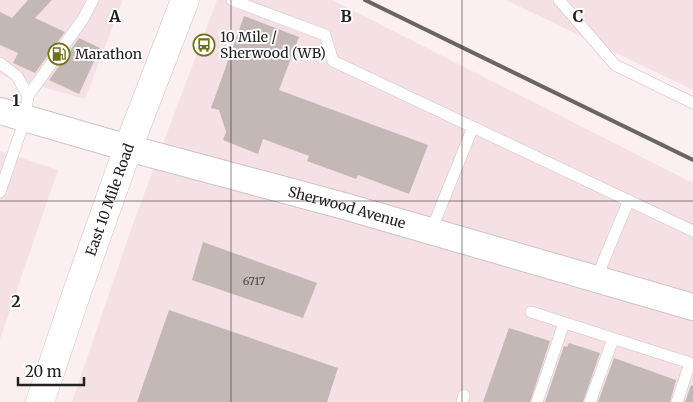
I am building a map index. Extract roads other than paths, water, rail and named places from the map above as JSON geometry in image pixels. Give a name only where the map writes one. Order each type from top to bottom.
[{"type":"main road","name":"East 10 Mile Road","points":[[40,402],[128,148],[185,0]]},
{"type":"street","name":"Sherwood Avenue","points":[[0,112],[27,107],[128,148],[344,206],[693,308]]},
{"type":"lane","points":[[0,192],[27,107],[83,18],[92,0]]},
{"type":"lane","points":[[232,0],[325,35],[333,61],[693,231]]},
{"type":"lane","points":[[559,0],[615,65],[693,103]]},
{"type":"lane","points":[[0,64],[17,76],[27,107]]},
{"type":"lane","points":[[431,231],[473,127]]},
{"type":"lane","points":[[596,279],[629,200]]},
{"type":"lane","points":[[531,312],[690,363],[677,402]]},
{"type":"lane","points":[[536,402],[564,323]]},
{"type":"lane","points":[[590,402],[613,339]]},
{"type":"railway","points":[[365,0],[693,160]]},
{"type":"place","name":"10 Mile / Sherwood (WB)","points":[[204,45]]},
{"type":"place","name":"Marathon","points":[[59,54]]}]
